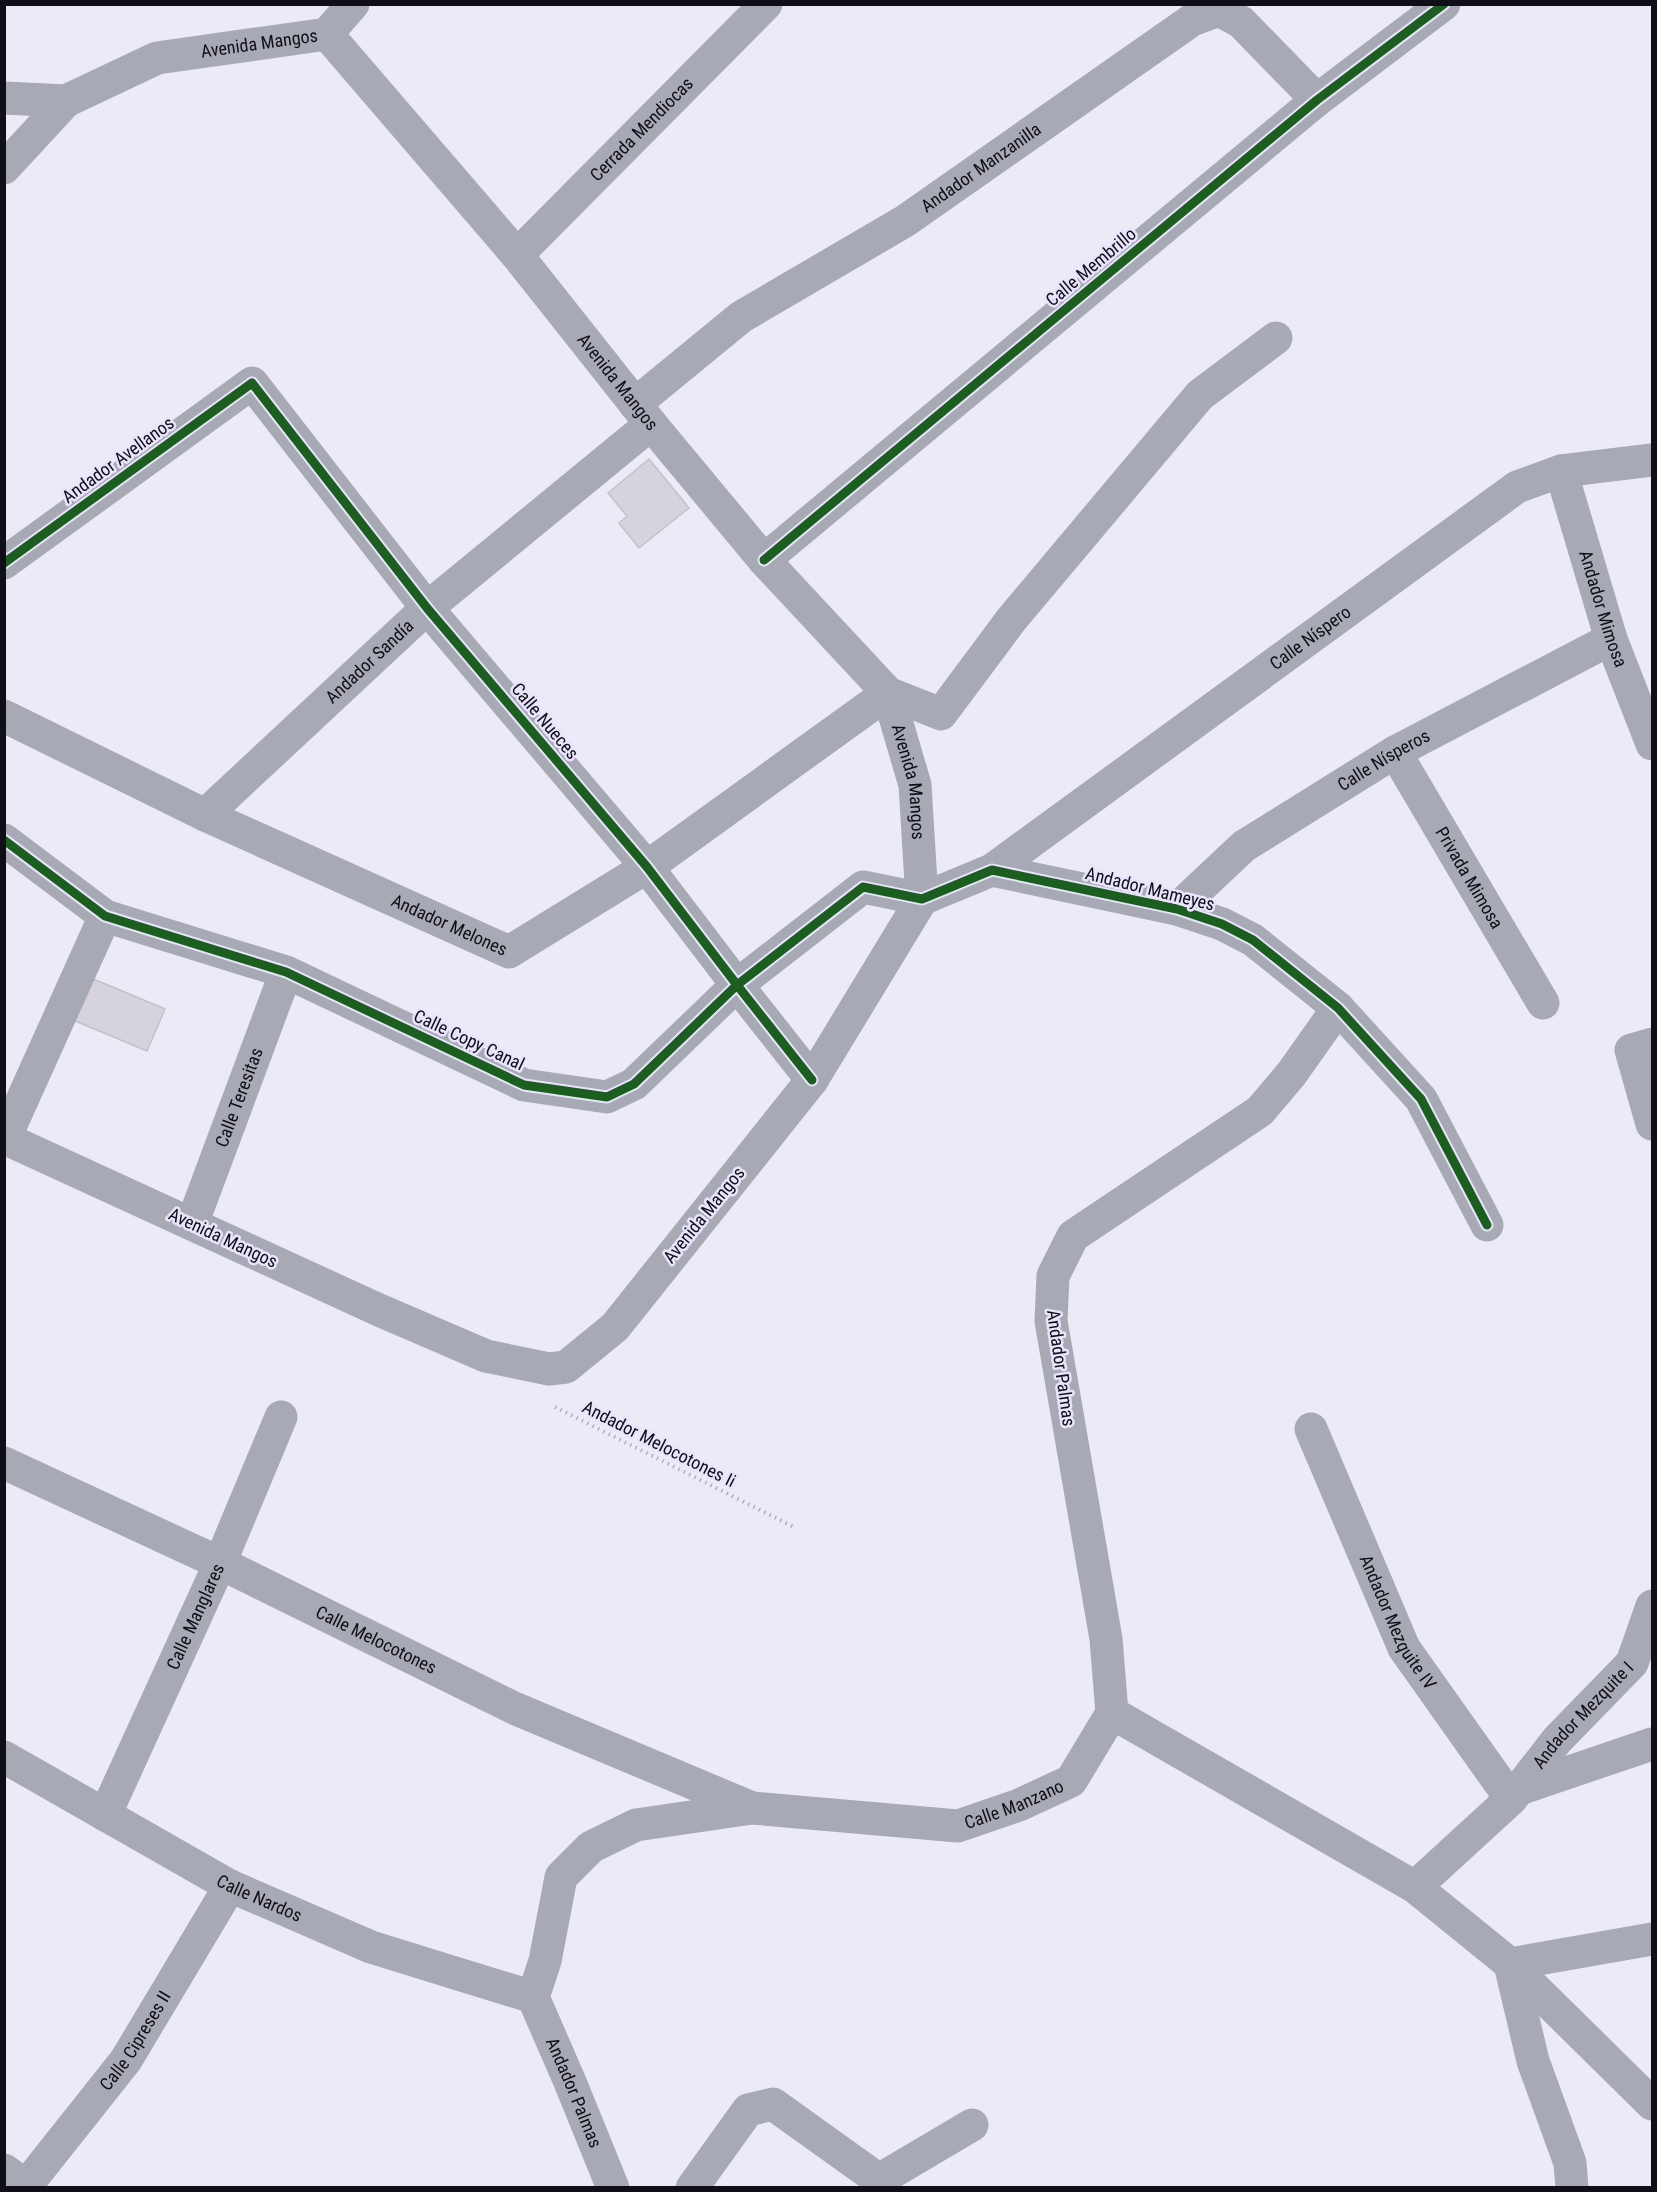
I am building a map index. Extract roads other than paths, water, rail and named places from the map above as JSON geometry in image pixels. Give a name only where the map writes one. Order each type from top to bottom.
[{"type":"main road","name":"Avenida Mangos","points":[[5,1138],[379,1310],[486,1356],[549,1369],[566,1367],[615,1327],[812,1080],[922,899],[915,785],[888,693],[764,560],[643,414],[517,255],[327,34],[157,58],[66,101]]},
{"type":"main road","points":[[4,98],[66,101]]},
{"type":"street","points":[[327,34],[353,4]]},
{"type":"street","name":"Cerrada Mendiocas","points":[[517,255],[766,4]]},
{"type":"street","name":"Calle Membrillo","points":[[764,560],[1317,100],[1444,4]]},
{"type":"street","name":"Andador Manzanilla","points":[[643,414],[741,317],[905,221],[1192,20],[1219,10],[1241,22],[1317,100]]},
{"type":"street","name":"Avenida Mangos","points":[[4,168],[66,101]]},
{"type":"street","points":[[888,693],[941,714],[1011,620],[1200,395],[1275,338]]},
{"type":"street","name":"Andador Avellanos","points":[[4,563],[252,383]]},
{"type":"street","name":"Calle Nueces","points":[[252,383],[427,608],[647,867],[736,985],[812,1080]]},
{"type":"street","name":"Andador Sandía","points":[[205,815],[427,608],[643,414]]},
{"type":"street","name":"Calle Níspero","points":[[992,870],[1517,486],[1562,471],[1653,460]]},
{"type":"street","name":"Andador Mimosa","points":[[1562,471],[1611,639],[1653,744]]},
{"type":"street","name":"Calle Nísperos","points":[[1178,909],[1244,846],[1395,752],[1611,639]]},
{"type":"street","name":"Andador Melones","points":[[6,717],[205,815],[509,952],[647,867],[888,693]]},
{"type":"street","name":"Privada Mimosa","points":[[1395,752],[1543,1003]]},
{"type":"street","name":"Calle Copy Canal","points":[[4,840],[105,916],[286,972],[524,1085],[608,1097],[634,1084],[736,985],[862,887],[922,899]]},
{"type":"street","points":[[922,899],[992,870]]},
{"type":"street","name":"Andador Mameyes","points":[[992,870],[1178,909],[1222,924],[1253,940],[1338,1008],[1421,1099],[1487,1224]]},
{"type":"street","points":[[5,1138],[105,916]]},
{"type":"street","name":"Calle Teresitas","points":[[192,1224],[286,972]]},
{"type":"street","name":"Andador Palmas","points":[[1112,1713],[1106,1639],[1051,1321],[1053,1276],[1073,1236],[1260,1111],[1292,1073],[1338,1008]]},
{"type":"street","points":[[1642,1047],[1653,1124]]},
{"type":"street","name":"Calle Manglares","points":[[105,1815],[220,1563],[281,1417]]},
{"type":"street","name":"Andador Mezquite IV","points":[[1311,1429],[1404,1648],[1515,1794]]},
{"type":"street","name":"Calle Melocotones","points":[[4,1463],[220,1563],[514,1708],[752,1808]]},
{"type":"street","name":"Andador Mezquite I","points":[[1515,1794],[1557,1740],[1632,1663],[1653,1606]]},
{"type":"street","points":[[1112,1713],[1415,1887],[1510,1964],[1653,2104]]},
{"type":"street","name":"Calle Manzano","points":[[533,1997],[544,1961],[561,1877],[591,1846],[636,1825],[752,1808],[958,1826],[1019,1804],[1071,1781],[1112,1713]]},
{"type":"street","points":[[1415,1887],[1515,1794],[1653,1744]]},
{"type":"street","name":"Calle Nardos","points":[[4,1756],[230,1886],[371,1947],[533,1997]]},
{"type":"street","name":"Calle Cipreses II","points":[[20,2181],[126,2060],[230,1886]]},
{"type":"street","points":[[1510,1964],[1653,1939]]},
{"type":"street","points":[[1510,1964],[1533,2061],[1570,2163],[1572,2187]]},
{"type":"street","name":"Andador Palmas","points":[[533,1997],[613,2187]]},
{"type":"street","points":[[692,2187],[748,2110],[773,2104],[884,2184],[972,2125]]}]
